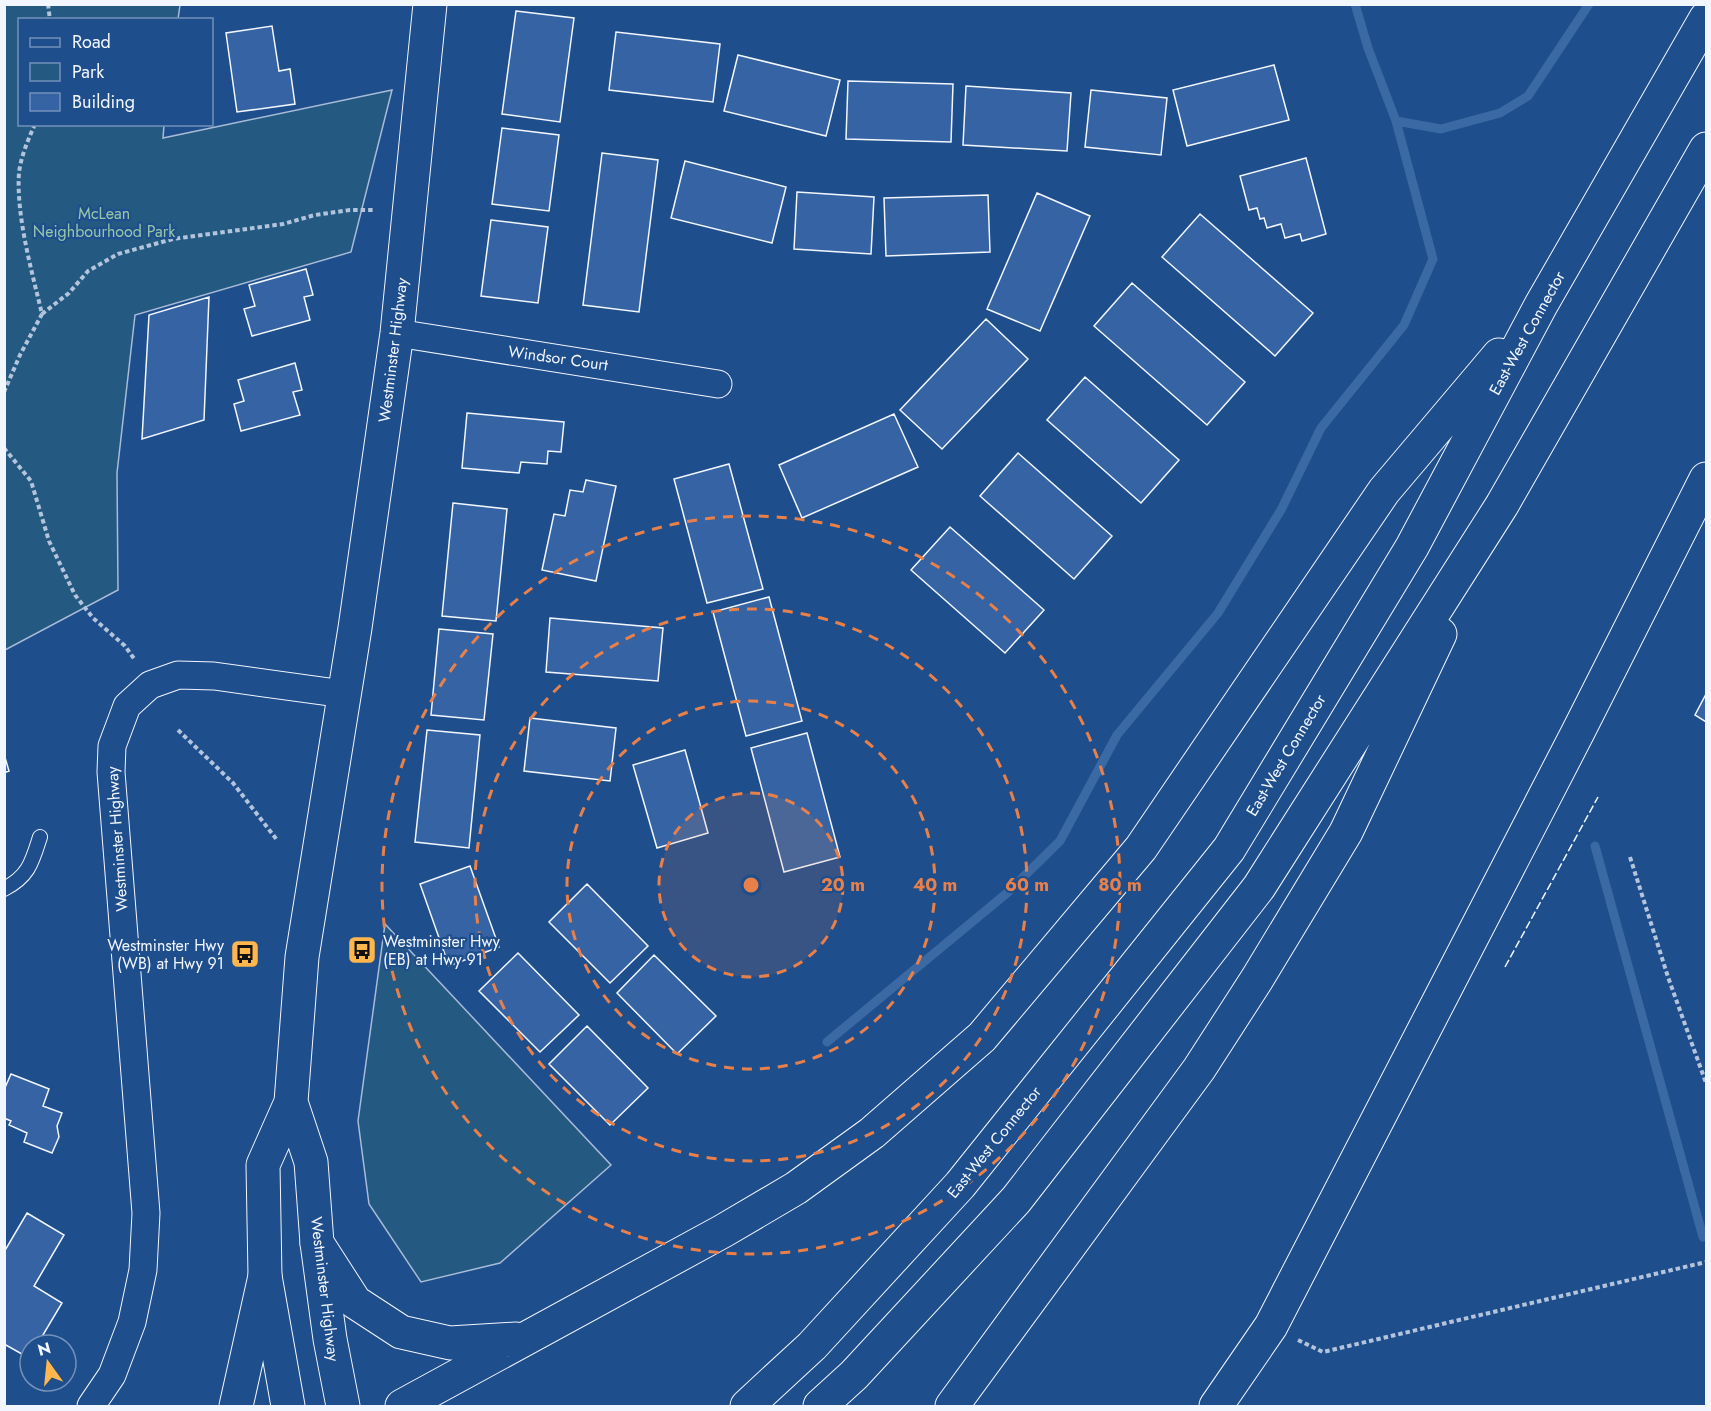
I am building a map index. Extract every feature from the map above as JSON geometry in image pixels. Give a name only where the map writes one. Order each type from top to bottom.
[{"type":"main road","name":"Westminster Highway","points":[[288,1407],[265,1276],[264,1165],[291,1102],[302,957],[344,694],[397,333],[430,4]]},
{"type":"main road","name":"East-West Connector","points":[[747,1407],[812,1346],[960,1185],[1229,849],[1412,547],[1541,305],[1707,18]]},
{"type":"main road","points":[[820,1407],[862,1366],[1016,1200],[1259,887],[1502,505],[1707,149]]},
{"type":"main road","points":[[402,1407],[723,1231],[796,1188],[872,1133],[982,1037],[1141,848],[1384,491],[1541,305]]},
{"type":"main road","points":[[1216,1407],[1271,1326],[1707,479]]},
{"type":"main road","points":[[952,1407],[1199,1069],[1263,969],[1346,832],[1502,505]]},
{"type":"main road","name":"Westminster Highway","points":[[291,1102],[311,1162],[317,1243],[330,1339],[343,1407]]},
{"type":"main road","points":[[317,1243],[355,1302],[401,1332],[450,1343],[527,1339]]},
{"type":"main road","points":[[236,1407],[265,1276]]},
{"type":"street","name":"Windsor Court","points":[[397,333],[718,384]]},
{"type":"street","name":"Westminster Highway","points":[[91,1407],[112,1376],[132,1322],[143,1270],[146,1213],[111,772],[112,746],[127,706],[150,685],[178,675],[214,676],[344,694]]},
{"type":"lane","points":[[4,889],[16,883],[30,868],[40,837]]},
{"type":"path","points":[[34,126],[20,170],[19,196],[42,314]]},
{"type":"path","points":[[4,392],[20,355],[42,314],[69,292],[88,271],[118,254],[172,239],[272,226],[350,210],[373,210]]},
{"type":"path","points":[[4,448],[31,481],[49,541],[75,595],[93,618],[125,646],[135,661]]},
{"type":"path","points":[[178,730],[233,783],[278,840]]},
{"type":"path","points":[[1630,857],[1668,977],[1707,1083]]},
{"type":"path","points":[[1271,1326],[1323,1352],[1707,1262]]},
{"type":"green space","name":"McLean Neighbourhood Park","points":[[5,4],[180,5],[178,18],[18,18],[18,126],[164,126],[163,138],[392,90],[351,252],[135,315],[117,473],[118,590],[5,650]]},
{"type":"green space","points":[[385,924],[611,1165],[500,1263],[421,1282],[369,1204],[358,1121]]},
{"type":"building","points":[[516,11],[574,18],[560,122],[502,114]]},
{"type":"building","points":[[272,26],[279,71],[290,69],[295,104],[237,112],[226,33]]},
{"type":"building","points":[[616,32],[720,44],[713,102],[609,90]]},
{"type":"building","points":[[738,55],[840,80],[826,136],[724,111]]},
{"type":"building","points":[[1274,65],[1289,120],[1187,146],[1173,90]]},
{"type":"building","points":[[848,81],[953,84],[951,142],[846,139]]},
{"type":"building","points":[[966,86],[1071,93],[1067,151],[963,145]]},
{"type":"building","points":[[1091,90],[1167,98],[1161,155],[1085,147]]},
{"type":"building","points":[[502,128],[559,135],[549,211],[492,204]]},
{"type":"building","points":[[602,153],[658,160],[639,312],[583,305]]},
{"type":"building","points":[[1306,158],[1326,234],[1302,241],[1300,234],[1285,238],[1281,224],[1267,228],[1264,218],[1260,219],[1257,208],[1249,210],[1240,176]]},
{"type":"building","points":[[685,161],[786,187],[772,243],[671,218]]},
{"type":"building","points":[[797,192],[874,197],[871,254],[794,249]]},
{"type":"building","points":[[1037,193],[1090,216],[1040,331],[987,309]]},
{"type":"building","points":[[988,195],[990,252],[886,256],[884,198]]},
{"type":"building","points":[[1200,214],[1313,313],[1275,356],[1162,257]]},
{"type":"building","points":[[491,220],[548,227],[538,303],[481,296]]},
{"type":"building","points":[[306,269],[313,295],[304,297],[310,320],[252,336],[244,309],[255,306],[249,285]]},
{"type":"building","points":[[1132,283],[1245,382],[1207,425],[1094,326]]},
{"type":"building","points":[[209,297],[204,420],[142,439],[149,315]]},
{"type":"building","points":[[986,319],[1028,359],[942,449],[900,410]]},
{"type":"building","points":[[295,363],[302,390],[293,392],[300,415],[241,431],[234,404],[244,401],[238,380]]},
{"type":"building","points":[[1085,377],[1179,460],[1141,503],[1047,420]]},
{"type":"building","points":[[467,413],[564,422],[561,452],[548,451],[547,464],[521,462],[519,473],[462,468]]},
{"type":"building","points":[[894,414],[918,467],[802,518],[779,465]]},
{"type":"building","points":[[1018,453],[1112,536],[1074,579],[980,496]]},
{"type":"building","points":[[729,464],[763,589],[707,603],[674,479]]},
{"type":"building","points":[[586,480],[616,486],[596,581],[542,570],[554,514],[565,516],[570,490],[583,492]]},
{"type":"building","points":[[453,503],[507,509],[496,621],[442,616]]},
{"type":"building","points":[[950,527],[1044,610],[1005,653],[911,570]]},
{"type":"building","points":[[769,597],[802,721],[746,736],[713,612]]},
{"type":"building","points":[[550,618],[663,628],[658,681],[546,672]]},
{"type":"building","points":[[439,629],[493,634],[484,720],[431,715]]},
{"type":"building","points":[[1706,694],[1706,722],[1695,715]]},
{"type":"building","points":[[530,718],[616,728],[610,781],[524,771]]},
{"type":"building","points":[[427,730],[480,735],[469,848],[415,842]]},
{"type":"building","points":[[807,733],[840,857],[784,872],[751,748]]},
{"type":"building","points":[[685,750],[708,833],[657,848],[633,765]]},
{"type":"building","points":[[4,754],[9,771],[4,773]]},
{"type":"building","points":[[470,866],[499,947],[449,966],[420,884]]},
{"type":"building","points":[[587,884],[648,946],[610,983],[549,922]]},
{"type":"building","points":[[518,953],[579,1015],[540,1052],[479,991]]},
{"type":"building","points":[[654,955],[716,1016],[677,1054],[617,993]]},
{"type":"building","points":[[587,1026],[648,1088],[610,1125],[549,1064]]},
{"type":"building","points":[[11,1074],[49,1089],[43,1106],[62,1113],[57,1126],[59,1137],[52,1153],[24,1142],[27,1133],[9,1125],[11,1121],[4,1118],[4,1090]]},
{"type":"building","points":[[27,1213],[64,1235],[34,1286],[62,1303],[44,1333],[18,1333],[18,1352],[4,1344],[4,1252]]},
{"type":"waterway","points":[[827,1042],[1007,893],[1060,841],[1117,735],[1218,613],[1281,510],[1321,428],[1404,325],[1433,259],[1396,121],[1368,48],[1355,4]]},
{"type":"waterway","points":[[1396,121],[1441,129],[1500,113],[1528,96],[1589,4]]},
{"type":"waterway","points":[[1595,846],[1703,1237]]},
{"type":"fence","points":[[1505,967],[1598,797]]},
{"type":"place","name":"Westminster Hwy (EB) at Hwy 91","points":[[362,950]]},
{"type":"place","name":"Westminster Hwy (WB) at Hwy 91","points":[[245,954]]}]
